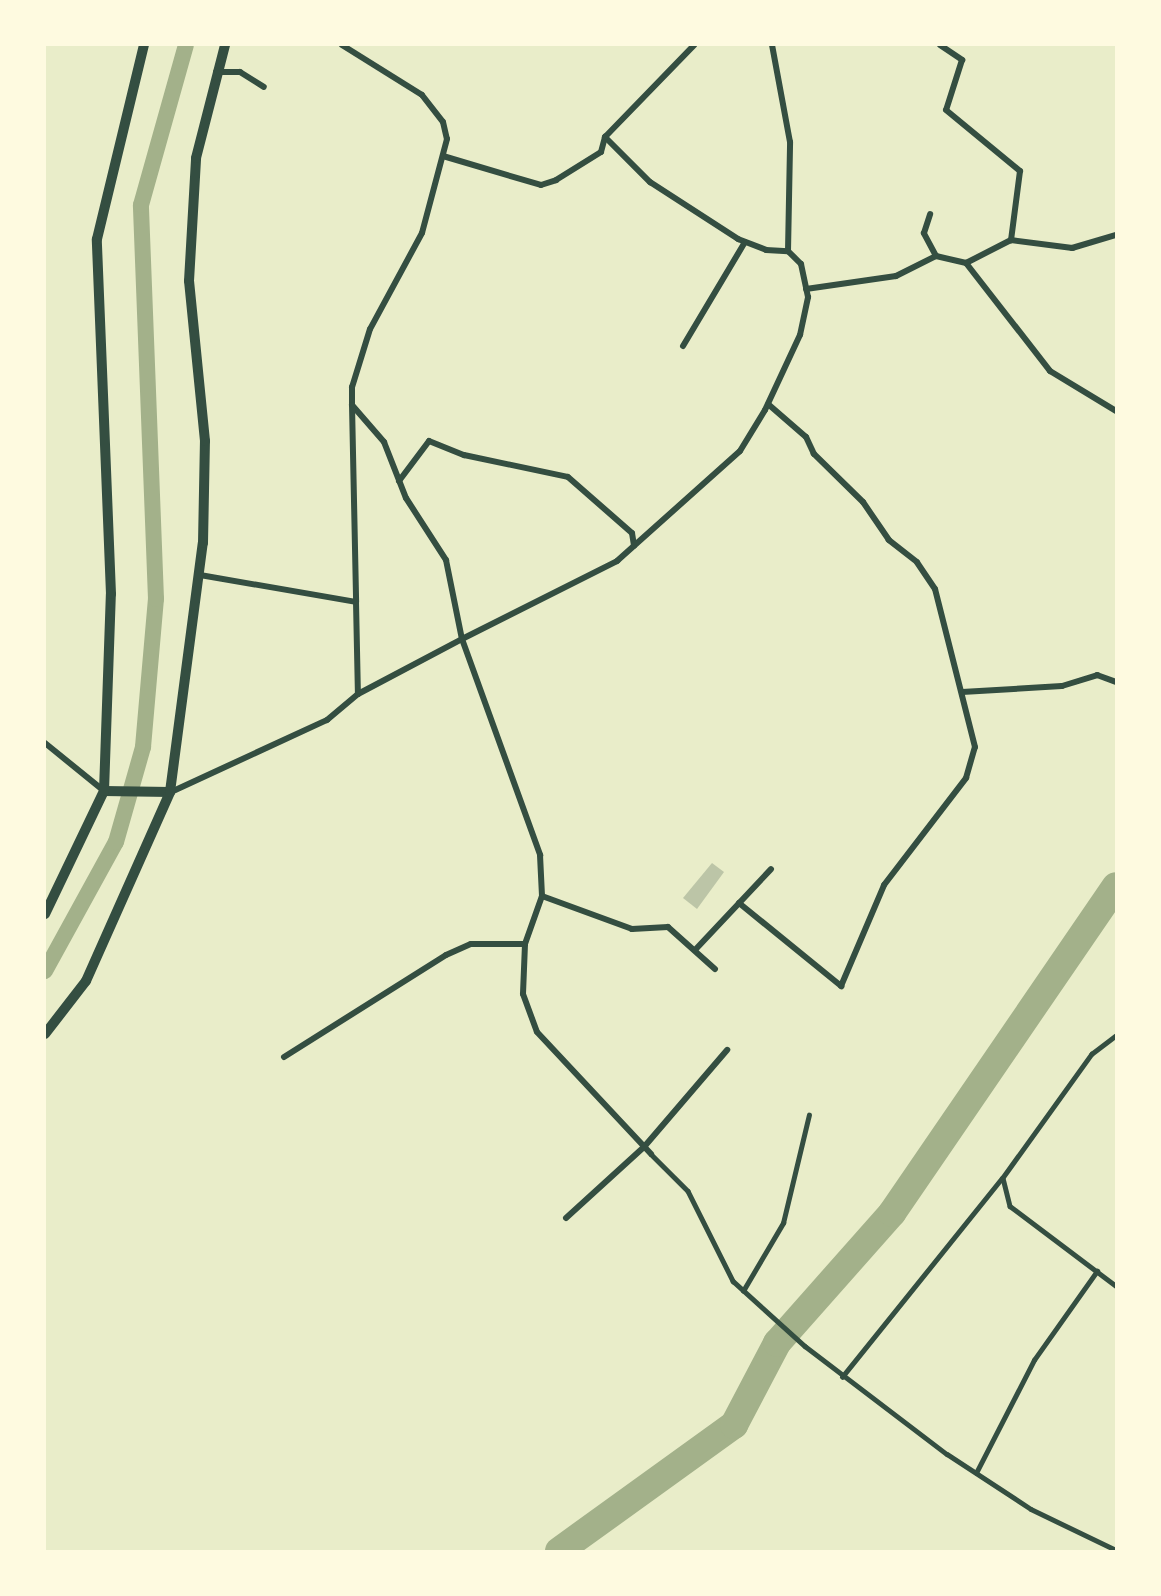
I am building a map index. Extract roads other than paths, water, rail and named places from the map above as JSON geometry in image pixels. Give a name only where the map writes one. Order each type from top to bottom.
[{"type":"street","points":[[45,914],[104,791],[111,594],[97,239],[144,45]]},
{"type":"street","points":[[45,1034],[86,981],[170,792],[200,575],[205,441],[189,281],[196,158],[216,72],[225,45]]},
{"type":"street","points":[[342,45],[422,95],[443,122],[447,139],[422,233],[353,372],[358,694]]},
{"type":"street","points":[[443,156],[541,184],[580,169],[601,152],[605,137],[694,45]]},
{"type":"street","points":[[772,45],[790,152],[788,251]]},
{"type":"street","points":[[940,45],[962,60],[946,110],[1020,171],[1011,240]]},
{"type":"street","points":[[216,72],[240,72],[264,87]]},
{"type":"street","points":[[45,743],[104,791],[170,792],[327,720],[358,694],[577,582],[634,546],[740,451],[768,404],[800,335],[806,289],[801,264],[788,251],[745,242],[650,182],[605,137]]},
{"type":"street","points":[[930,214],[924,233],[936,256]]},
{"type":"street","points":[[966,263],[1011,240],[1072,248],[1116,235]]},
{"type":"street","points":[[683,346],[745,242]]},
{"type":"street","points":[[806,289],[896,276],[936,256],[966,263],[1019,325],[1050,371],[1116,411]]},
{"type":"street","points":[[739,903],[807,963],[841,986],[884,885],[974,762],[945,614],[923,571],[813,454],[806,437],[768,404]]},
{"type":"street","points":[[352,405],[384,442],[399,481],[446,560],[462,639],[540,855],[542,897],[525,944],[523,994],[537,1032],[651,1154]]},
{"type":"street","points":[[399,481],[429,441],[464,455],[568,477],[632,533],[634,546]]},
{"type":"street","points":[[200,575],[356,602]]},
{"type":"street","points":[[962,692],[1062,686],[1097,675],[1116,682]]},
{"type":"street","points":[[695,950],[771,869]]},
{"type":"street","points":[[542,897],[632,929],[668,927],[716,969]]},
{"type":"street","points":[[284,1058],[446,955],[491,942],[525,944]]},
{"type":"street","points":[[566,1218],[644,1147],[726,1050]]},
{"type":"lane","points":[[842,1377],[1003,1178],[1092,1054],[1116,1036]]},
{"type":"lane","points":[[743,1291],[783,1223],[809,1115]]},
{"type":"lane","points":[[651,1154],[688,1191],[721,1261],[743,1291],[805,1346],[842,1377],[976,1473],[1031,1509],[1116,1550]]},
{"type":"lane","points":[[1003,1178],[1010,1206],[1116,1286]]},
{"type":"lane","points":[[976,1473],[1034,1360],[1096,1271]]},
{"type":"waterway","points":[[45,971],[116,842],[143,747],[156,599],[141,205],[186,45]]},
{"type":"waterway","points":[[559,1551],[734,1425],[777,1343],[892,1213],[1116,886]]}]
